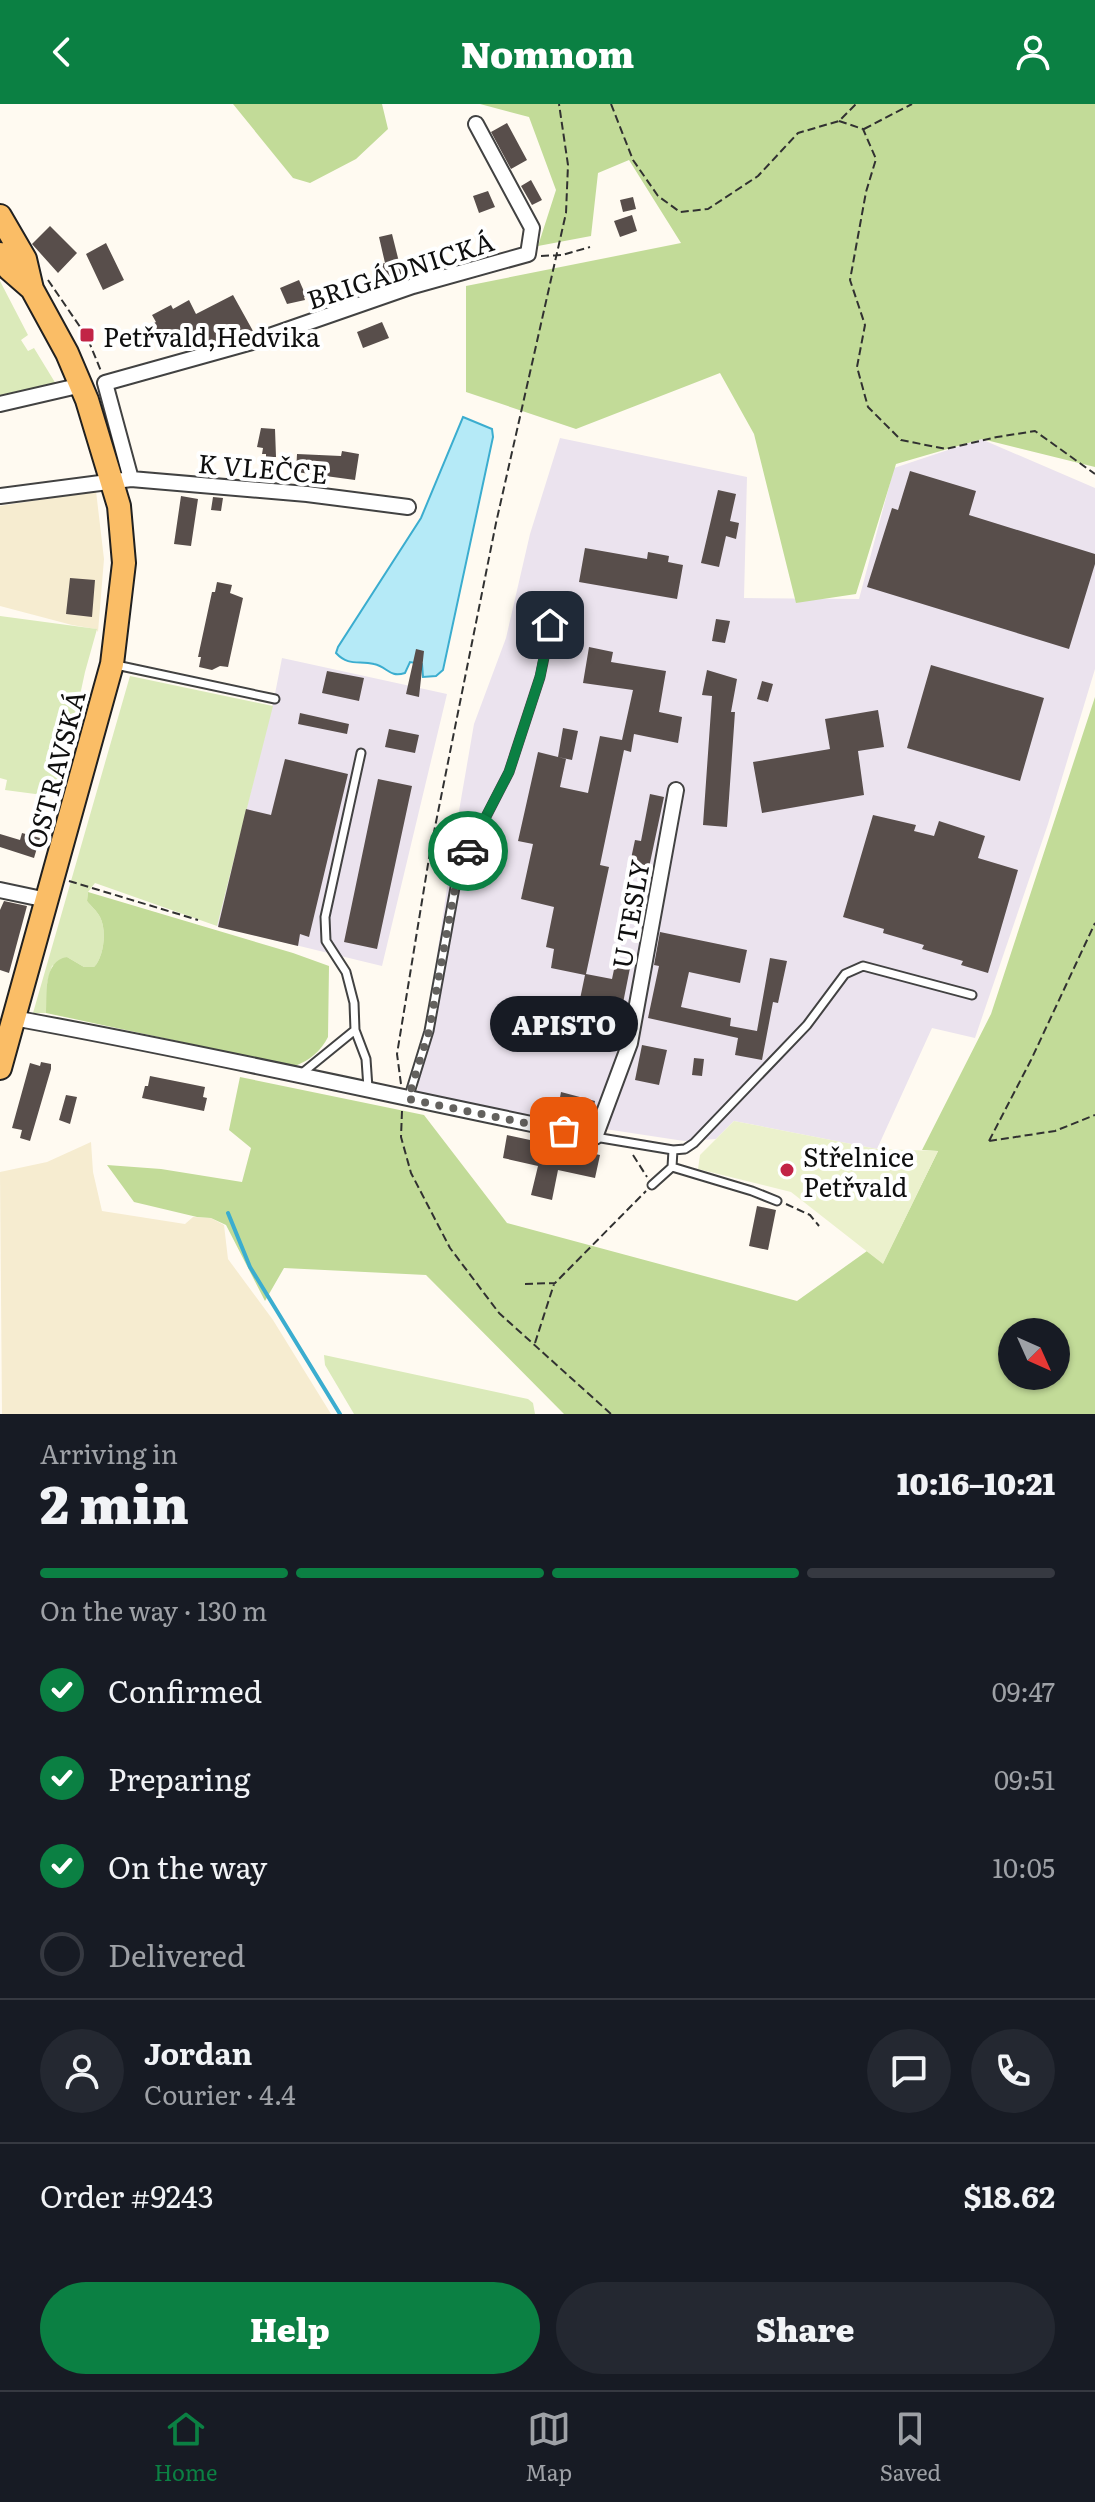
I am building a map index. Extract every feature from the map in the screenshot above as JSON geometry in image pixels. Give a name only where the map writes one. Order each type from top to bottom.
[{"type":"main road","name":"OSTRAVSKÁ","points":[[0,216],[39,282],[57,334],[122,480],[119,506],[124,563],[112,664],[0,1068]]},
{"type":"main road","name":"OSTRAVSKÁ","points":[[0,254],[9,269],[39,282]]},
{"type":"street","name":"BRIGÁDNICKÁ","points":[[122,480],[105,383],[252,342],[413,286],[528,254],[532,228],[476,124]]},
{"type":"street","points":[[0,404],[82,385]]},
{"type":"street","points":[[0,496],[122,480]]},
{"type":"street","name":"K VLEČCE","points":[[122,480],[307,494],[408,507]]},
{"type":"street","name":"U TESLY","points":[[595,1137],[630,1043],[676,790]]},
{"type":"street","points":[[0,890],[47,900]]},
{"type":"street","points":[[13,1018],[301,1074],[595,1137]]},
{"type":"lane","points":[[406,1098],[429,1031],[458,871],[509,772],[540,677],[556,600]]},
{"type":"lane","points":[[112,664],[275,699]]},
{"type":"lane","points":[[361,753],[325,917],[326,941],[346,972],[354,1003],[355,1030],[366,1059],[368,1088]]},
{"type":"lane","points":[[595,1137],[673,1150],[685,1149],[807,1025],[835,986],[853,969],[863,966],[972,995]]},
{"type":"lane","points":[[301,1074],[355,1030]]},
{"type":"lane","points":[[652,1185],[672,1167],[673,1150]]},
{"type":"lane","points":[[672,1167],[777,1201]]},
{"type":"path","points":[[559,104],[568,165],[566,213],[496,523],[430,852],[397,1054],[406,1098],[401,1137],[411,1173],[450,1248],[499,1313],[611,1414]]},
{"type":"path","points":[[611,104],[633,160],[658,196],[680,212],[708,209],[758,176],[798,133],[839,121],[856,104]]},
{"type":"path","points":[[839,121],[863,129],[912,104]]},
{"type":"path","points":[[863,129],[876,159],[866,192],[850,280],[865,325],[857,367],[868,407],[901,440],[946,449],[1035,431],[1095,474]]},
{"type":"path","points":[[555,256],[590,247]]},
{"type":"path","points":[[39,282],[87,337],[101,372]]},
{"type":"path","points":[[54,877],[198,920]]},
{"type":"path","points":[[1095,923],[989,1141],[1055,1131],[1095,1115]]},
{"type":"path","points":[[534,1344],[555,1283],[652,1185],[625,1142]]},
{"type":"path","points":[[777,1201],[810,1215],[819,1226]]},
{"type":"path","points":[[525,1284],[555,1283]]},
{"type":"shaded area","points":[[560,438],[747,477],[744,598],[859,599],[894,468],[981,439],[1095,488],[1095,669],[1048,824],[975,1038],[932,1028],[877,1149],[734,1121],[716,1139],[684,1141],[454,1106],[417,1092],[474,724],[506,638],[530,534]]},
{"type":"shaded area","points":[[96,491],[104,559],[98,632],[0,606],[0,506]]},
{"type":"shaded area","points":[[282,658],[447,694],[382,966],[217,926]]},
{"type":"shaded area","points":[[91,1142],[93,1172],[102,1211],[185,1224],[193,1217],[211,1218],[224,1225],[228,1259],[273,1320],[331,1414],[2,1414],[0,1172],[47,1162]]},
{"type":"green space","points":[[233,104],[382,104],[388,129],[356,159],[310,183],[293,178]]},
{"type":"green space","points":[[480,104],[1095,104],[1095,467],[982,439],[896,464],[856,594],[796,603],[754,434],[720,373],[576,429],[466,392],[466,286],[681,243],[629,160],[598,173],[591,236],[538,246],[556,190],[529,117]]},
{"type":"green space","points":[[0,281],[28,335],[21,340],[28,351],[34,348],[59,389],[0,401]]},
{"type":"green space","points":[[0,616],[97,629],[58,797],[5,790],[7,780],[0,778]]},
{"type":"green space","points":[[130,676],[273,706],[217,926],[95,883],[88,892],[87,901],[102,922],[104,936],[97,963],[94,967],[84,967],[67,957],[52,966],[47,984],[46,1013],[33,1013]]},
{"type":"green space","points":[[1095,697],[1095,1414],[564,1414],[426,1275],[284,1268],[265,1301],[226,1225],[211,1218],[134,1202],[107,1165],[161,1169],[242,1182],[251,1148],[229,1130],[240,1077],[424,1115],[507,1223],[797,1301],[867,1251],[883,1263],[938,1151],[922,1150],[991,1014]]},
{"type":"green space","points":[[88,892],[329,966],[328,1037],[325,1042],[306,1061],[295,1066],[46,1013],[48,979],[54,965],[67,957],[84,967],[94,967],[100,957],[102,922],[87,901]]},
{"type":"green space","points":[[734,1121],[877,1149],[938,1151],[883,1264],[791,1192],[698,1169],[700,1155]]},
{"type":"green space","points":[[324,1355],[528,1399],[533,1403],[535,1414],[354,1414],[325,1365]]},
{"type":"water","points":[[463,417],[492,429],[493,437],[443,670],[436,676],[423,677],[422,664],[410,662],[405,673],[395,674],[379,665],[345,660],[336,653],[338,647],[421,518]]},
{"type":"building","points":[[507,123],[527,160],[511,169],[491,132]]},
{"type":"building","points":[[531,180],[542,200],[532,205],[521,186]]},
{"type":"building","points":[[488,191],[495,207],[479,213],[473,196]]},
{"type":"building","points":[[633,197],[636,209],[623,212],[620,200]]},
{"type":"building","points":[[632,215],[637,231],[620,237],[614,221]]},
{"type":"building","points":[[50,226],[77,253],[58,273],[32,244]]},
{"type":"building","points":[[392,234],[403,278],[378,284],[374,266],[385,263],[379,237]]},
{"type":"building","points":[[106,243],[124,280],[103,290],[86,254]]},
{"type":"building","points":[[299,280],[305,300],[287,304],[280,288]]},
{"type":"building","points":[[233,295],[253,331],[196,347],[193,340],[177,347],[168,330],[129,350],[123,339],[156,322],[152,315],[171,305],[173,309],[189,300],[196,314]]},
{"type":"building","points":[[382,322],[389,338],[363,348],[357,332]]},
{"type":"building","points":[[261,428],[275,429],[276,457],[266,457],[262,454],[263,448],[257,447]]},
{"type":"building","points":[[342,451],[359,454],[355,480],[296,472],[297,454],[341,456]]},
{"type":"building","points":[[910,471],[976,491],[969,515],[1095,554],[1095,564],[1069,649],[867,587],[892,508],[898,510]]},
{"type":"building","points":[[718,490],[736,494],[730,521],[739,523],[736,539],[726,536],[719,567],[701,563]]},
{"type":"building","points":[[181,496],[198,499],[191,546],[174,544]]},
{"type":"building","points":[[213,497],[223,498],[221,511],[211,510]]},
{"type":"building","points":[[585,548],[647,559],[648,552],[669,556],[668,562],[683,565],[677,599],[579,582]]},
{"type":"building","points":[[70,578],[95,580],[92,617],[66,614]]},
{"type":"building","points":[[217,582],[232,585],[230,593],[243,598],[228,667],[220,666],[212,670],[199,667],[201,657],[198,657]]},
{"type":"building","points":[[716,619],[730,621],[725,643],[712,641]]},
{"type":"building","points":[[589,647],[613,652],[611,662],[666,671],[659,712],[682,717],[678,743],[634,734],[631,752],[624,750],[600,865],[609,867],[586,974],[612,979],[616,960],[631,963],[622,1008],[580,999],[585,975],[551,968],[554,949],[546,947],[554,907],[521,899],[533,844],[518,841],[538,752],[566,759],[560,787],[588,793],[600,736],[622,740],[633,690],[583,683]]},
{"type":"building","points":[[416,649],[424,651],[419,697],[406,694]]},
{"type":"building","points":[[931,665],[1044,698],[1020,781],[907,748]]},
{"type":"building","points":[[707,670],[737,679],[731,712],[735,712],[727,827],[703,825],[712,696],[702,695]]},
{"type":"building","points":[[327,671],[364,678],[359,701],[322,693]]},
{"type":"building","points":[[762,681],[773,684],[768,702],[757,699]]},
{"type":"building","points":[[878,710],[884,747],[858,751],[864,795],[762,813],[753,762],[830,749],[825,719]]},
{"type":"building","points":[[300,713],[349,724],[347,734],[298,724]]},
{"type":"building","points":[[563,728],[578,731],[572,760],[558,757]]},
{"type":"building","points":[[389,729],[419,735],[415,753],[385,747]]},
{"type":"building","points":[[285,759],[348,774],[309,937],[300,934],[298,946],[218,927],[246,809],[271,815]]},
{"type":"building","points":[[378,779],[412,786],[377,949],[344,942]]},
{"type":"building","points":[[650,794],[664,797],[648,872],[629,868],[635,840],[641,841]]},
{"type":"building","points":[[873,815],[916,825],[914,831],[934,836],[939,821],[985,836],[978,858],[1018,870],[988,973],[961,965],[963,961],[922,949],[924,945],[883,933],[884,929],[843,917]]},
{"type":"building","points":[[22,833],[40,838],[34,858],[0,847],[0,834],[20,840]]},
{"type":"building","points":[[4,901],[27,906],[9,973],[0,970],[0,910]]},
{"type":"building","points":[[660,932],[747,950],[740,983],[689,972],[681,1007],[731,1018],[730,1026],[757,1031],[770,958],[787,961],[778,1003],[773,1002],[762,1060],[735,1055],[738,1038],[648,1018],[659,966],[654,965]]},
{"type":"building","points":[[642,1045],[667,1050],[659,1085],[635,1080]]},
{"type":"building","points":[[694,1058],[704,1059],[702,1076],[692,1075]]},
{"type":"building","points":[[41,1062],[51,1064],[51,1069],[30,1141],[20,1138],[22,1130],[12,1128],[30,1063],[40,1066]]},
{"type":"building","points":[[150,1076],[205,1087],[203,1097],[207,1098],[204,1111],[142,1098]]},
{"type":"building","points":[[561,1092],[595,1101],[591,1120],[557,1113]]},
{"type":"building","points":[[66,1095],[77,1097],[70,1124],[59,1120]]},
{"type":"building","points":[[507,1135],[600,1155],[595,1178],[558,1170],[552,1200],[531,1195],[538,1166],[503,1158]]},
{"type":"building","points":[[757,1206],[776,1210],[768,1250],[749,1246]]},
{"type":"waterway","points":[[228,1213],[250,1267],[340,1414]]},
{"type":"way so far","points":[[468,851],[458,871],[429,1031],[408,1099],[564,1131]]},
{"type":"place","name":"Petřvald,Hedvika","points":[[87,335]]},
{"type":"place","name":"APISTO","points":[[564,1131]]},
{"type":"place","name":"Střelnice Petřvald","points":[[787,1170]]},
{"type":"route","points":[[468,851],[509,772],[540,677],[550,625]]}]
